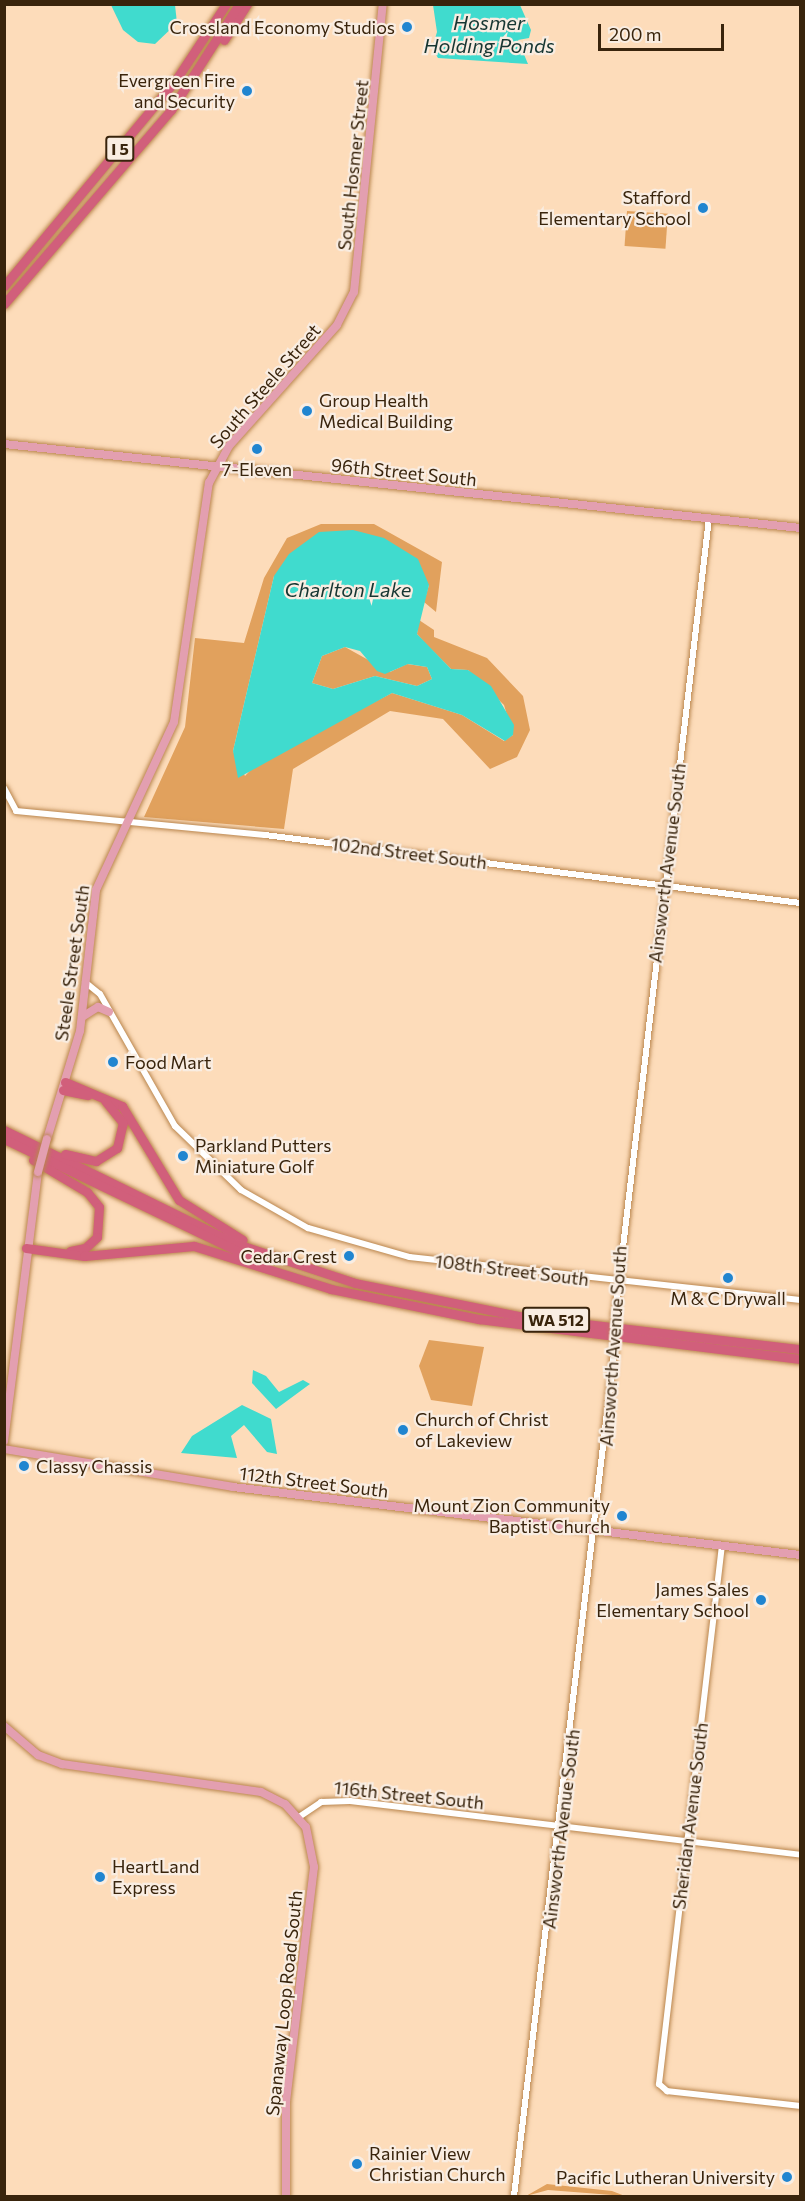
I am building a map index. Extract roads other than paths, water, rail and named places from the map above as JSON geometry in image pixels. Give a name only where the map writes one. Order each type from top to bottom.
[{"type":"highway","points":[[208,33],[220,4]]},
{"type":"highway","name":"I 5","points":[[4,286],[144,120],[208,33],[226,4]]},
{"type":"highway","name":"I 5","points":[[4,304],[136,153],[199,69],[239,4]]},
{"type":"highway","points":[[199,69],[247,4]]},
{"type":"highway","points":[[4,1128],[78,1159],[107,1157],[122,1139],[119,1115],[103,1100],[64,1086]]},
{"type":"highway","points":[[64,1086],[127,1110],[165,1183],[188,1208],[280,1259]]},
{"type":"highway","name":"WA 512","points":[[4,1128],[205,1229],[280,1259],[433,1302],[801,1349]]},
{"type":"highway","name":"WA 512","points":[[4,1139],[199,1236],[371,1297],[496,1322],[801,1359]]},
{"type":"highway","points":[[4,1144],[87,1192],[100,1210],[99,1233],[88,1246],[26,1248]]},
{"type":"highway","points":[[26,1248],[84,1256],[194,1246],[371,1297]]},
{"type":"main road","name":"South Hosmer Street","points":[[337,325],[356,283],[383,4]]},
{"type":"main road","name":"South Steele Street","points":[[216,467],[337,325]]},
{"type":"main road","name":"96th Street South","points":[[4,444],[801,528]]},
{"type":"main road","name":"Steele Street South","points":[[4,1441],[26,1248],[38,1172],[82,1017],[94,896],[126,822],[174,722],[204,506],[216,467]]},
{"type":"main road","points":[[82,1017],[98,1007],[110,1012]]},
{"type":"main road","name":"112th Street South","points":[[4,1449],[213,1484],[801,1555]]},
{"type":"main road","points":[[4,1726],[38,1755],[62,1764],[256,1791],[299,1817]]},
{"type":"main road","name":"Spanaway Loop Road South","points":[[286,2196],[286,2103],[315,1856],[299,1817]]},
{"type":"street","name":"Ainsworth Avenue South","points":[[512,2196],[520,2173],[597,1530],[615,1353],[615,1282],[709,519]]},
{"type":"street","name":"102nd Street South","points":[[4,788],[16,811],[664,885],[801,903]]},
{"type":"street","name":"108th Street South","points":[[85,982],[110,1012],[160,1105],[212,1165],[265,1206],[334,1239],[394,1255],[615,1282],[801,1300]]},
{"type":"street","name":"Sheridan Avenue South","points":[[722,1545],[660,2087],[801,2106]]},
{"type":"street","name":"116th Street South","points":[[299,1817],[312,1806],[335,1800],[801,1856]]},
{"type":"water","points":[[111,5],[175,5],[177,23],[155,44],[138,42],[123,30]]},
{"type":"water","name":"Hosmer Holding Ponds","points":[[433,5],[520,5],[531,30],[529,38],[518,40],[528,64],[438,58],[432,48],[437,32]]},
{"type":"water","name":"Charlton Lake","points":[[353,530],[384,538],[418,559],[429,585],[417,634],[451,669],[468,670],[491,686],[514,725],[513,735],[505,741],[462,715],[392,693],[238,778],[233,751],[274,576],[289,554],[319,532]],"holes":[[[345,647],[360,651],[377,671],[385,674],[408,664],[427,667],[432,679],[417,686],[375,676],[333,689],[312,683],[322,656]]]},
{"type":"water","points":[[253,1370],[266,1376],[279,1392],[303,1380],[310,1384],[276,1409],[252,1383]]},
{"type":"water","points":[[242,1405],[271,1419],[277,1454],[267,1452],[244,1425],[231,1436],[237,1458],[181,1453],[192,1436]]},
{"type":"place","name":"Crossland Economy Studios","points":[[407,27]]},
{"type":"place","name":"Evergreen Fire and Security","points":[[247,91]]},
{"type":"place","name":"Stafford Elementary School","points":[[703,208]]},
{"type":"place","name":"Group Health Medical Building","points":[[307,411]]},
{"type":"place","name":"7-Eleven","points":[[257,449]]},
{"type":"place","name":"Food Mart","points":[[113,1062]]},
{"type":"place","name":"Parkland Putters Miniature Golf","points":[[183,1156]]},
{"type":"place","name":"Cedar Crest","points":[[349,1256]]},
{"type":"place","name":"M & C Drywall","points":[[728,1278]]},
{"type":"place","name":"Church of Christ of Lakeview","points":[[403,1430]]},
{"type":"place","name":"Classy Chassis","points":[[24,1466]]},
{"type":"place","name":"Mount Zion Community Baptist Church","points":[[622,1516]]},
{"type":"place","name":"James Sales Elementary School","points":[[761,1600]]},
{"type":"place","name":"HeartLand Express","points":[[100,1877]]},
{"type":"place","name":"Rainier View Christian Church","points":[[357,2164]]},
{"type":"place","name":"Pacific Lutheran University","points":[[787,2177]]}]
